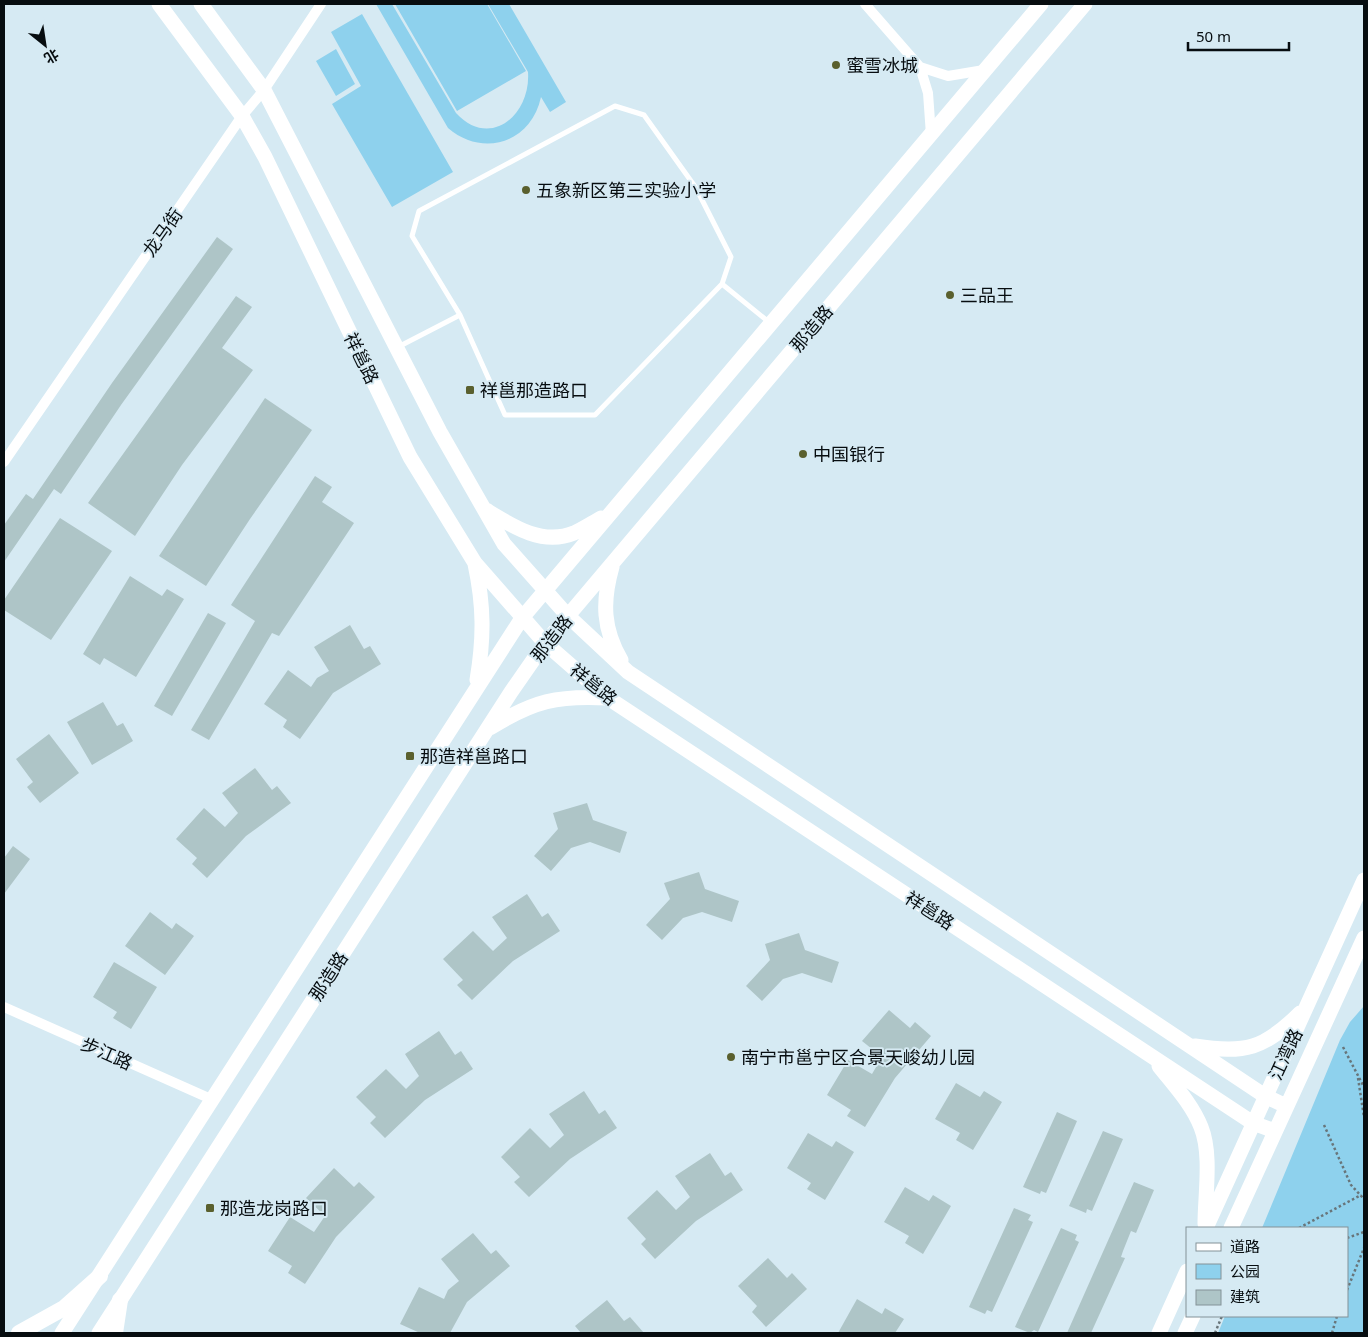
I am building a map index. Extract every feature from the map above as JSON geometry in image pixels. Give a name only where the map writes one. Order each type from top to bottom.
[{"type":"main road","points":[[18,1333],[64,1308],[100,1276]]},
{"type":"main road","points":[[115,1333],[120,1300]]},
{"type":"street","name":"祥邕路","points":[[159,4],[242,116],[265,157],[410,456],[475,563],[545,643],[608,698],[1253,1123],[1275,1131]]},
{"type":"street","name":"祥邕路","points":[[201,4],[264,90],[396,348],[482,508],[504,544],[567,615],[628,672],[1266,1096],[1286,1106]]},
{"type":"street","name":"龙马街","points":[[4,462],[242,116],[264,90],[321,4]]},
{"type":"street","points":[[865,4],[920,67],[928,93],[931,135]]},
{"type":"street","name":"那造路","points":[[62,1333],[522,618],[1041,4]]},
{"type":"street","name":"那造路","points":[[99,1333],[485,731],[545,643],[1085,4]]},
{"type":"street","points":[[920,67],[948,76],[985,70]]},
{"type":"street","points":[[482,508],[513,527],[544,538],[572,534],[610,512]]},
{"type":"street","points":[[614,561],[605,591],[606,618],[612,645],[628,672]]},
{"type":"street","points":[[475,563],[482,599],[483,643],[477,686]]},
{"type":"street","points":[[485,731],[514,713],[546,700],[580,696],[608,698]]},
{"type":"street","name":"江湾路","points":[[1206,1227],[1364,880]]},
{"type":"street","name":"江湾路","points":[[1231,1227],[1364,938]]},
{"type":"street","points":[[1189,1045],[1223,1050],[1250,1049],[1266,1041],[1287,1026],[1308,1004]]},
{"type":"street","name":"步江路","points":[[4,1007],[211,1099]]},
{"type":"street","points":[[1150,1055],[1186,1101],[1202,1128],[1207,1166],[1206,1227]]},
{"type":"street","points":[[1159,1333],[1186,1273]]},
{"type":"street","points":[[1185,1333],[1193,1317]]},
{"type":"lane","points":[[615,106],[644,115],[696,188],[731,257],[722,284],[595,415],[505,415],[460,315],[412,236],[419,211],[615,106]]},
{"type":"lane","points":[[722,284],[770,324]]},
{"type":"lane","points":[[396,348],[460,315]]},
{"type":"path","points":[[1343,1047],[1364,1087]]},
{"type":"path","points":[[1357,1074],[1364,1117]]},
{"type":"path","points":[[1324,1125],[1351,1185],[1364,1199]]},
{"type":"path","points":[[1301,1227],[1361,1195]]},
{"type":"path","points":[[1348,1238],[1364,1232]]},
{"type":"path","points":[[1348,1288],[1364,1248]]},
{"type":"path","points":[[1215,1333],[1222,1317]]},
{"type":"path","points":[[1332,1333],[1337,1317]]},
{"type":"green space","points":[[376,4],[392,4],[456,113],[469,124],[482,128],[495,128],[506,122],[516,114],[523,102],[527,88],[528,72],[488,4],[509,4],[566,102],[550,112],[541,97],[536,113],[527,125],[516,135],[504,141],[490,144],[462,137],[448,128]]},
{"type":"green space","points":[[395,4],[487,4],[526,71],[457,111]]},
{"type":"green space","points":[[362,14],[453,172],[392,207],[332,104],[361,86],[331,32]]},
{"type":"green space","points":[[336,49],[355,84],[336,96],[316,61]]},
{"type":"green space","points":[[1364,1006],[1364,1333],[1218,1333],[1225,1317],[1348,1317],[1348,1227],[1262,1227],[1340,1040],[1350,1022]]},
{"type":"building","points":[[217,237],[233,249],[121,405],[61,494],[54,489],[4,562],[4,525],[26,494],[33,499],[112,383]]},
{"type":"building","points":[[236,296],[252,307],[222,348],[253,370],[182,465],[135,536],[88,503]]},
{"type":"building","points":[[265,398],[312,430],[206,586],[159,556]]},
{"type":"building","points":[[315,476],[332,487],[322,502],[354,523],[279,636],[272,633],[209,740],[191,730],[255,621],[231,605]]},
{"type":"building","points":[[60,518],[112,551],[51,640],[4,610],[4,600]]},
{"type":"building","points":[[130,576],[162,596],[167,589],[184,599],[136,677],[104,658],[100,665],[83,654]]},
{"type":"building","points":[[208,613],[226,623],[172,716],[154,706]]},
{"type":"building","points":[[350,625],[364,649],[370,646],[381,664],[333,693],[300,739],[283,727],[287,720],[264,704],[288,670],[311,687],[317,678],[329,671],[314,647]]},
{"type":"building","points":[[103,702],[117,726],[123,723],[133,741],[92,765],[67,722]]},
{"type":"building","points":[[49,734],[79,773],[40,803],[27,787],[33,782],[16,759]]},
{"type":"building","points":[[255,768],[272,790],[277,786],[291,803],[246,836],[207,878],[192,864],[197,858],[176,839],[204,808],[225,827],[238,813],[222,793]]},
{"type":"building","points":[[587,803],[593,820],[627,832],[620,853],[590,842],[571,848],[551,871],[534,856],[558,829],[553,813]]},
{"type":"building","points":[[13,846],[30,859],[4,894],[4,858]]},
{"type":"building","points":[[699,872],[705,889],[739,901],[732,922],[702,912],[683,918],[662,940],[646,925],[670,899],[664,883]]},
{"type":"building","points":[[527,894],[542,917],[548,913],[560,931],[513,961],[472,1000],[457,985],[463,980],[443,959],[473,931],[493,951],[507,938],[492,917]]},
{"type":"building","points":[[150,912],[172,929],[176,923],[194,936],[165,975],[125,946]]},
{"type":"building","points":[[799,933],[805,950],[839,962],[832,983],[802,973],[783,979],[762,1001],[746,986],[770,960],[765,944]]},
{"type":"building","points":[[114,962],[157,987],[131,1029],[113,1018],[117,1012],[93,997]]},
{"type":"building","points":[[889,1010],[910,1028],[915,1022],[931,1036],[895,1078],[865,1127],[847,1116],[851,1110],[827,1095],[848,1060],[872,1074],[882,1057],[862,1041]]},
{"type":"building","points":[[439,1031],[455,1055],[461,1051],[473,1069],[425,1100],[385,1138],[370,1123],[376,1117],[356,1097],[386,1069],[406,1089],[419,1076],[405,1054]]},
{"type":"building","points":[[956,1083],[980,1097],[984,1091],[1002,1102],[973,1150],[956,1140],[960,1133],[935,1119]]},
{"type":"building","points":[[584,1091],[599,1114],[605,1110],[617,1128],[570,1159],[529,1197],[514,1182],[520,1177],[501,1157],[530,1128],[550,1148],[564,1135],[549,1114]]},
{"type":"building","points":[[1057,1112],[1077,1121],[1046,1193],[1041,1191],[1040,1194],[1023,1187]]},
{"type":"building","points":[[1103,1131],[1123,1139],[1092,1211],[1087,1209],[1086,1213],[1069,1206]]},
{"type":"building","points":[[808,1133],[832,1147],[836,1141],[854,1152],[825,1200],[807,1189],[811,1183],[787,1168]]},
{"type":"building","points":[[710,1153],[725,1176],[731,1172],[743,1190],[696,1221],[655,1259],[641,1244],[646,1239],[627,1218],[657,1190],[676,1210],[690,1197],[675,1176]]},
{"type":"building","points":[[334,1168],[354,1187],[359,1182],[375,1197],[336,1237],[305,1284],[288,1273],[292,1266],[268,1251],[290,1217],[314,1232],[325,1216],[306,1198]]},
{"type":"building","points":[[1134,1182],[1154,1190],[1136,1233],[1131,1231],[1121,1257],[1125,1258],[1091,1333],[1067,1333]]},
{"type":"building","points":[[905,1187],[929,1201],[933,1195],[951,1206],[923,1254],[905,1243],[909,1236],[884,1222]]},
{"type":"building","points":[[1014,1208],[1031,1215],[1028,1220],[1033,1222],[992,1312],[987,1310],[985,1314],[969,1307]]},
{"type":"building","points":[[1061,1228],[1077,1235],[1075,1240],[1079,1242],[1038,1332],[1034,1330],[1030,1333],[1015,1327]]},
{"type":"building","points":[[473,1233],[491,1254],[496,1250],[510,1266],[467,1302],[450,1333],[420,1333],[400,1324],[419,1287],[444,1299],[448,1290],[459,1281],[441,1259]]},
{"type":"building","points":[[768,1258],[787,1278],[792,1273],[807,1289],[766,1327],[752,1312],[757,1306],[738,1286]]},
{"type":"building","points":[[857,1299],[882,1314],[885,1308],[904,1319],[895,1333],[838,1333]]},
{"type":"building","points":[[607,1300],[624,1321],[630,1317],[644,1333],[581,1333],[575,1326]]},
{"type":"place","name":"蜜雪冰城","points":[[836,65]]},
{"type":"place","name":"五象新区第三实验小学","points":[[526,190]]},
{"type":"place","name":"三品王","points":[[950,295]]},
{"type":"place","name":"祥邕那造路口","points":[[470,390]]},
{"type":"place","name":"中国银行","points":[[803,454]]},
{"type":"place","name":"那造祥邕路口","points":[[410,756]]},
{"type":"place","name":"南宁市邕宁区合景天峻幼儿园","points":[[731,1057]]},
{"type":"place","name":"那造龙岗路口","points":[[210,1208]]}]
